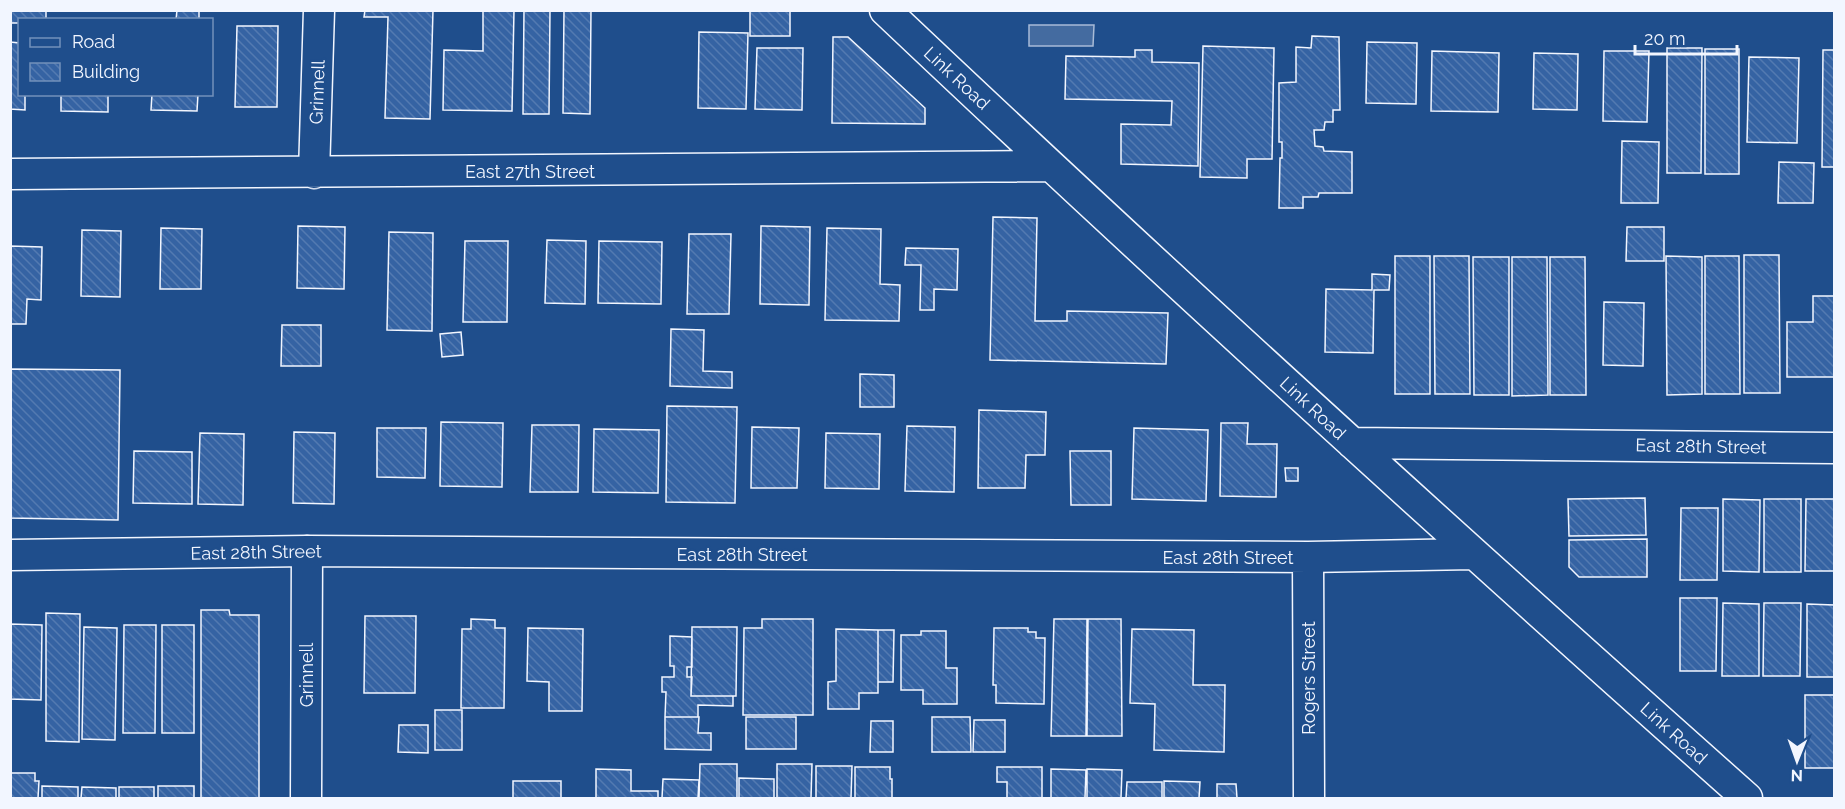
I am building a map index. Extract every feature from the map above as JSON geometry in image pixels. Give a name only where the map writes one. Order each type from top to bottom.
[{"type":"street","name":"Grinnell","points":[[314,173],[319,10]]},
{"type":"street","name":"Link Road","points":[[885,10],[1050,166],[1473,554],[1747,798]]},
{"type":"street","name":"East 27th Street","points":[[10,174],[1050,166]]},
{"type":"street","name":"East 28th Street","points":[[1352,443],[1834,448]]},
{"type":"street","name":"Grinnell","points":[[306,798],[307,551]]},
{"type":"street","name":"East 28th Street","points":[[10,555],[307,551],[1308,557],[1473,554]]},
{"type":"street","name":"Rogers Street","points":[[1308,557],[1309,798]]},
{"type":"water","points":[[1029,25],[1094,25],[1093,46],[1029,46]]},
{"type":"building","points":[[10,10],[46,10],[46,18],[18,18],[18,23],[10,23]]},
{"type":"building","points":[[177,10],[199,10],[199,18],[176,18]]},
{"type":"building","points":[[365,10],[433,10],[430,119],[385,118],[388,17],[364,17]]},
{"type":"building","points":[[483,10],[514,10],[512,111],[443,110],[444,50],[483,51]]},
{"type":"building","points":[[524,10],[550,10],[549,114],[523,114]]},
{"type":"building","points":[[564,10],[591,10],[590,114],[563,113]]},
{"type":"building","points":[[750,10],[790,10],[790,36],[750,36]]},
{"type":"building","points":[[237,26],[278,26],[277,107],[235,107]]},
{"type":"building","points":[[699,32],[748,33],[746,109],[698,108]]},
{"type":"building","points":[[1312,36],[1339,37],[1340,110],[1333,110],[1333,122],[1325,122],[1324,130],[1314,130],[1315,146],[1323,147],[1324,151],[1352,152],[1352,193],[1319,193],[1318,197],[1303,197],[1303,208],[1279,208],[1282,142],[1279,142],[1279,83],[1296,82],[1296,47],[1311,48]]},
{"type":"building","points":[[833,37],[848,37],[925,108],[925,124],[832,123]]},
{"type":"building","points":[[10,42],[18,43],[18,96],[25,96],[25,110],[10,109]]},
{"type":"building","points":[[1367,42],[1417,43],[1416,104],[1366,103]]},
{"type":"building","points":[[1203,46],[1274,48],[1272,159],[1247,159],[1247,178],[1200,177]]},
{"type":"building","points":[[757,48],[803,48],[802,110],[755,109]]},
{"type":"building","points":[[1667,48],[1702,48],[1701,173],[1667,173]]},
{"type":"building","points":[[1705,49],[1739,49],[1739,174],[1705,174]]},
{"type":"building","points":[[1135,50],[1152,50],[1152,62],[1199,63],[1198,166],[1121,164],[1121,124],[1171,125],[1172,101],[1065,99],[1066,56],[1135,57]]},
{"type":"building","points":[[1823,50],[1834,50],[1834,167],[1822,167]]},
{"type":"building","points":[[1432,51],[1499,53],[1498,112],[1431,111]]},
{"type":"building","points":[[1604,51],[1649,51],[1647,122],[1603,121]]},
{"type":"building","points":[[1534,53],[1578,54],[1577,110],[1533,109]]},
{"type":"building","points":[[1749,57],[1799,58],[1797,143],[1747,142]]},
{"type":"building","points":[[61,96],[108,96],[108,112],[61,111]]},
{"type":"building","points":[[152,96],[198,96],[197,111],[151,110]]},
{"type":"building","points":[[1622,141],[1659,142],[1658,203],[1621,203]]},
{"type":"building","points":[[1779,162],[1814,163],[1813,203],[1778,203]]},
{"type":"building","points":[[993,217],[1037,218],[1035,321],[1067,321],[1067,311],[1168,313],[1166,364],[990,360]]},
{"type":"building","points":[[298,226],[345,227],[344,289],[297,288]]},
{"type":"building","points":[[761,226],[810,227],[809,305],[760,304]]},
{"type":"building","points":[[1627,227],[1664,227],[1664,261],[1626,261]]},
{"type":"building","points":[[161,228],[202,229],[201,289],[160,289]]},
{"type":"building","points":[[827,228],[881,229],[880,284],[900,285],[899,321],[825,320]]},
{"type":"building","points":[[82,230],[121,231],[120,297],[81,296]]},
{"type":"building","points":[[389,232],[433,233],[432,331],[387,330]]},
{"type":"building","points":[[689,234],[731,234],[729,314],[687,314]]},
{"type":"building","points":[[547,240],[586,241],[585,304],[545,303]]},
{"type":"building","points":[[465,241],[508,241],[507,322],[463,322]]},
{"type":"building","points":[[599,241],[662,242],[661,304],[598,303]]},
{"type":"building","points":[[10,246],[42,247],[41,300],[27,299],[26,324],[10,324]]},
{"type":"building","points":[[906,248],[958,249],[957,290],[934,289],[934,310],[920,310],[921,265],[905,265]]},
{"type":"building","points":[[1744,255],[1779,255],[1780,393],[1744,393]]},
{"type":"building","points":[[1395,256],[1430,256],[1430,394],[1395,394]]},
{"type":"building","points":[[1434,256],[1469,256],[1470,394],[1435,394]]},
{"type":"building","points":[[1666,256],[1702,257],[1702,394],[1667,395]]},
{"type":"building","points":[[1705,256],[1739,256],[1740,394],[1705,394]]},
{"type":"building","points":[[1473,257],[1509,257],[1509,395],[1474,395]]},
{"type":"building","points":[[1512,257],[1547,257],[1548,395],[1512,396]]},
{"type":"building","points":[[1550,257],[1585,257],[1586,395],[1550,395]]},
{"type":"building","points":[[1372,274],[1390,275],[1389,290],[1374,290],[1373,353],[1325,352],[1326,289],[1372,290]]},
{"type":"building","points":[[1813,296],[1834,296],[1834,377],[1787,377],[1787,322],[1813,322]]},
{"type":"building","points":[[1604,302],[1644,303],[1643,366],[1603,365]]},
{"type":"building","points":[[282,325],[321,325],[321,366],[281,366]]},
{"type":"building","points":[[671,329],[704,330],[703,371],[732,372],[732,388],[670,386]]},
{"type":"building","points":[[461,332],[463,355],[442,357],[440,334]]},
{"type":"building","points":[[10,369],[120,370],[118,520],[10,518]]},
{"type":"building","points":[[860,374],[894,375],[894,407],[860,407]]},
{"type":"building","points":[[667,406],[737,407],[735,503],[666,502]]},
{"type":"building","points":[[979,410],[1046,412],[1045,455],[1026,455],[1025,488],[978,488]]},
{"type":"building","points":[[441,422],[503,423],[502,487],[440,486]]},
{"type":"building","points":[[1221,423],[1248,423],[1247,444],[1277,444],[1276,497],[1220,496]]},
{"type":"building","points":[[532,425],[579,425],[578,492],[530,492]]},
{"type":"building","points":[[907,426],[955,427],[954,492],[905,491]]},
{"type":"building","points":[[752,427],[799,428],[797,488],[751,488]]},
{"type":"building","points":[[377,428],[426,428],[425,478],[377,477]]},
{"type":"building","points":[[1134,428],[1208,430],[1206,501],[1132,499]]},
{"type":"building","points":[[594,429],[659,430],[658,493],[593,492]]},
{"type":"building","points":[[294,432],[335,433],[334,504],[293,503]]},
{"type":"building","points":[[200,433],[244,434],[243,505],[198,504]]},
{"type":"building","points":[[826,433],[880,434],[879,489],[825,488]]},
{"type":"building","points":[[134,451],[192,452],[192,504],[133,503]]},
{"type":"building","points":[[1070,451],[1111,451],[1111,505],[1071,505]]},
{"type":"building","points":[[1285,468],[1298,468],[1298,481],[1286,481]]},
{"type":"building","points":[[1645,498],[1646,535],[1569,536],[1568,499]]},
{"type":"building","points":[[1723,499],[1760,500],[1759,572],[1723,571]]},
{"type":"building","points":[[1764,499],[1801,499],[1801,572],[1764,572]]},
{"type":"building","points":[[1806,499],[1834,499],[1834,571],[1805,571]]},
{"type":"building","points":[[1681,508],[1718,508],[1717,580],[1680,580]]},
{"type":"building","points":[[1647,539],[1647,577],[1579,577],[1569,567],[1569,540]]},
{"type":"building","points":[[1680,598],[1717,598],[1716,671],[1680,671]]},
{"type":"building","points":[[1723,603],[1759,604],[1759,676],[1722,676]]},
{"type":"building","points":[[1764,603],[1801,603],[1800,676],[1763,676]]},
{"type":"building","points":[[1807,604],[1834,605],[1834,677],[1807,677]]},
{"type":"building","points":[[201,610],[229,610],[230,615],[259,615],[259,798],[201,798]]},
{"type":"building","points":[[46,613],[80,614],[79,742],[46,741]]},
{"type":"building","points":[[365,616],[416,616],[415,693],[364,693]]},
{"type":"building","points":[[471,619],[495,620],[495,628],[505,628],[504,708],[461,708],[462,629],[471,629]]},
{"type":"building","points":[[762,619],[813,619],[813,715],[743,715],[744,628],[762,628]]},
{"type":"building","points":[[1054,619],[1087,619],[1086,736],[1051,736]]},
{"type":"building","points":[[1088,619],[1121,619],[1122,736],[1087,736]]},
{"type":"building","points":[[10,624],[42,625],[41,700],[10,699]]},
{"type":"building","points":[[124,625],[156,625],[155,733],[123,733]]},
{"type":"building","points":[[162,625],[194,625],[194,733],[162,733]]},
{"type":"building","points":[[84,627],[117,628],[115,740],[82,739]]},
{"type":"building","points":[[692,627],[737,627],[736,696],[691,696]]},
{"type":"building","points":[[528,628],[583,629],[582,711],[549,711],[549,682],[527,681]]},
{"type":"building","points":[[994,628],[1028,628],[1028,632],[1036,632],[1036,638],[1045,638],[1044,704],[996,703],[996,685],[993,685]]},
{"type":"building","points":[[836,629],[878,630],[878,693],[859,693],[859,709],[828,709],[828,682],[836,681]]},
{"type":"building","points":[[1132,629],[1194,630],[1193,685],[1225,685],[1224,752],[1154,750],[1155,704],[1130,703]]},
{"type":"building","points":[[878,630],[894,630],[893,682],[878,682]]},
{"type":"building","points":[[921,631],[946,631],[946,668],[957,668],[957,704],[923,704],[923,690],[901,690],[901,635],[921,635]]},
{"type":"building","points":[[670,636],[692,637],[692,667],[687,667],[687,677],[692,677],[691,696],[733,696],[733,706],[698,705],[698,717],[665,717],[666,692],[662,692],[662,677],[674,677],[674,666],[670,666]]},
{"type":"building","points":[[1805,695],[1834,695],[1834,768],[1805,768]]},
{"type":"building","points":[[435,710],[462,710],[462,750],[435,750]]},
{"type":"building","points":[[665,717],[699,717],[698,733],[711,733],[711,750],[665,749]]},
{"type":"building","points":[[746,717],[796,717],[796,749],[746,749]]},
{"type":"building","points":[[932,717],[970,717],[971,752],[932,752]]},
{"type":"building","points":[[974,720],[1005,720],[1005,752],[973,752]]},
{"type":"building","points":[[871,721],[893,721],[893,752],[870,752]]},
{"type":"building","points":[[399,725],[428,725],[428,753],[398,752]]},
{"type":"building","points":[[700,764],[737,764],[737,798],[699,798]]},
{"type":"building","points":[[777,764],[812,764],[811,798],[777,798]]},
{"type":"building","points":[[816,766],[852,766],[851,798],[816,798]]},
{"type":"building","points":[[855,767],[890,767],[892,798],[855,798]]},
{"type":"building","points":[[997,767],[1042,767],[1042,798],[1007,798],[1007,782],[997,782]]},
{"type":"building","points":[[596,769],[631,770],[631,791],[658,791],[658,798],[596,798]]},
{"type":"building","points":[[1051,769],[1086,770],[1085,798],[1051,798]]},
{"type":"building","points":[[1087,769],[1122,770],[1121,798],[1087,798]]},
{"type":"building","points":[[10,773],[35,773],[35,781],[39,781],[38,798],[10,798]]},
{"type":"building","points":[[739,778],[774,779],[774,798],[739,798]]},
{"type":"building","points":[[663,779],[699,780],[698,798],[662,798]]},
{"type":"building","points":[[513,781],[561,781],[561,798],[513,798]]},
{"type":"building","points":[[1164,781],[1200,782],[1199,798],[1164,798]]},
{"type":"building","points":[[1127,782],[1162,782],[1162,798],[1126,798]]},
{"type":"building","points":[[1217,784],[1236,784],[1237,798],[1217,798]]},
{"type":"building","points":[[42,786],[78,787],[78,798],[42,798]]},
{"type":"building","points":[[158,786],[194,786],[194,798],[158,798]]},
{"type":"building","points":[[82,787],[116,788],[116,798],[81,798]]},
{"type":"building","points":[[119,787],[154,787],[154,798],[119,798]]}]
